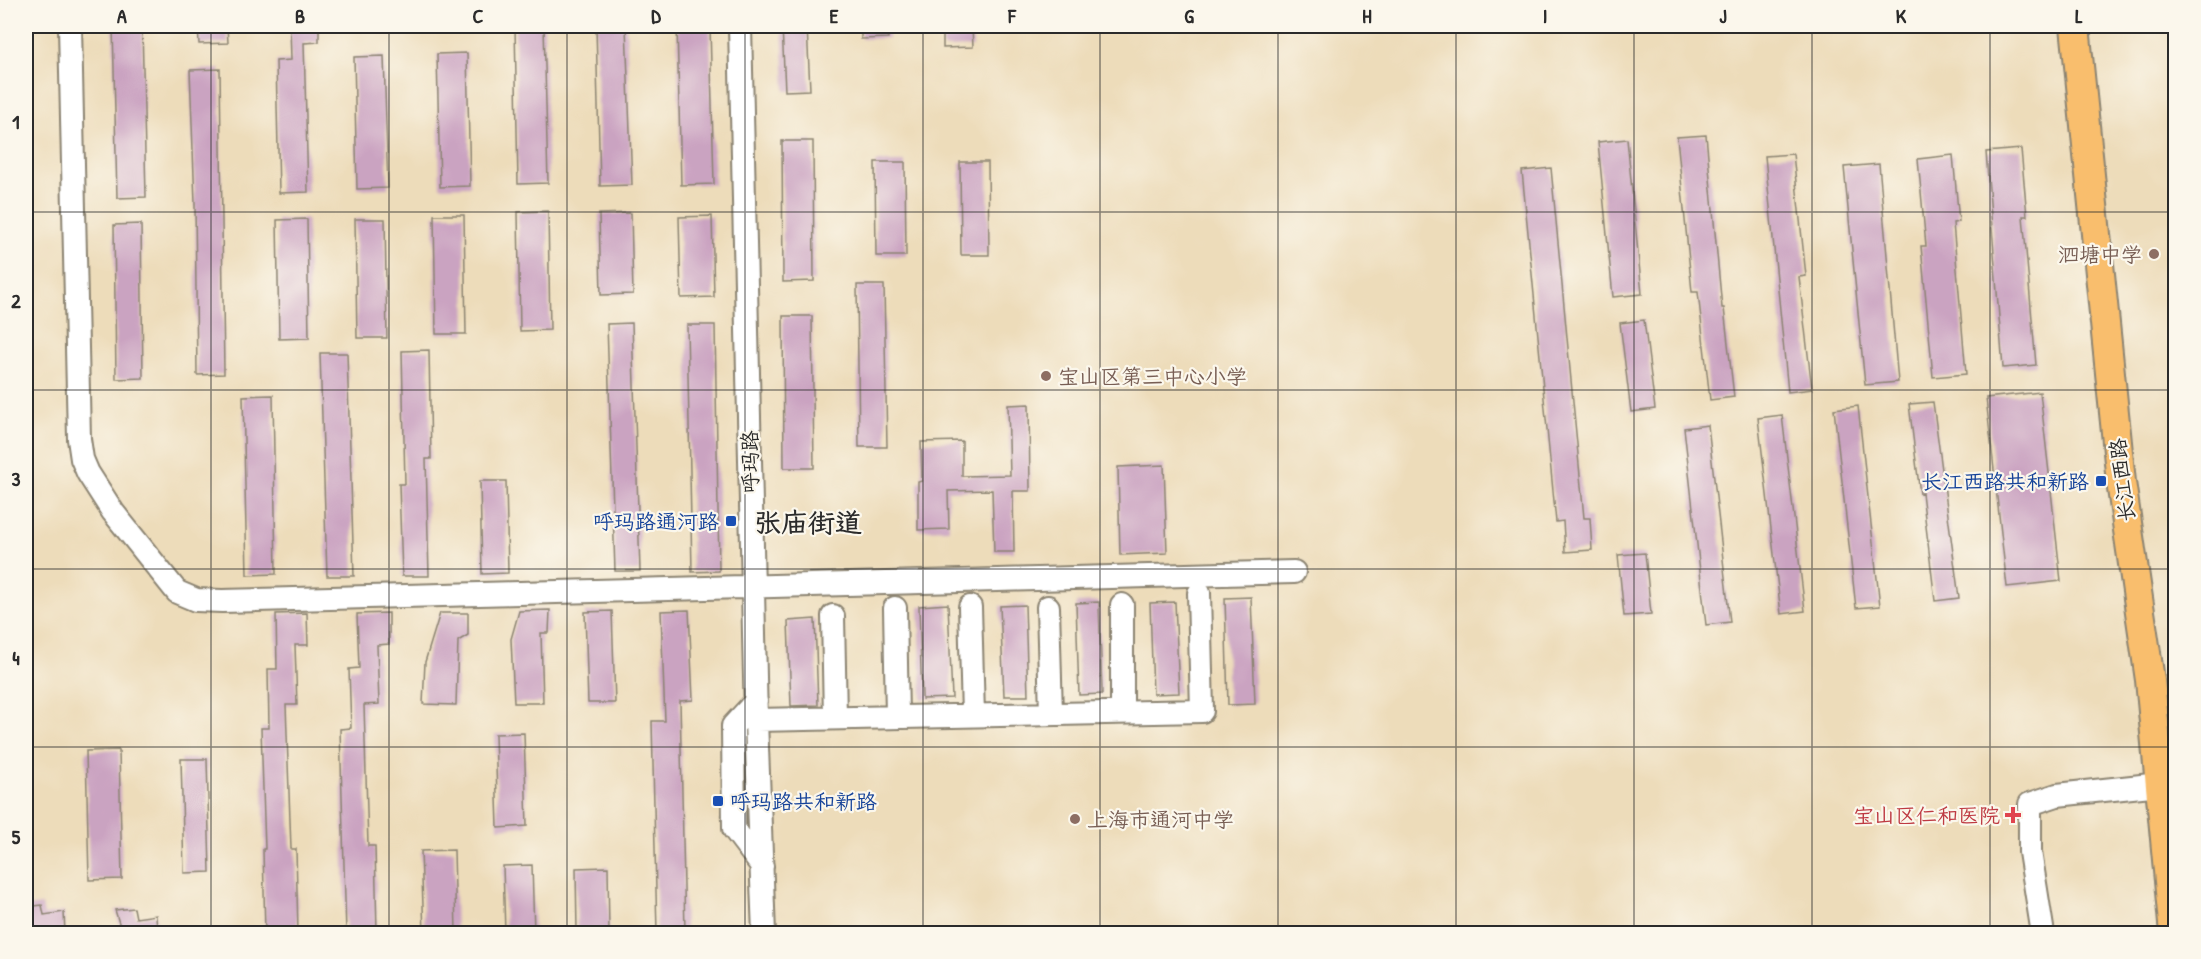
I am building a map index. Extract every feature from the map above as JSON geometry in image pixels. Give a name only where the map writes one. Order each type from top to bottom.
[{"type":"main road","name":"长江西路","points":[[2075,26],[2121,482],[2150,680],[2174,933]]},
{"type":"street","points":[[70,26],[79,439],[82,459],[88,473],[113,512],[177,592],[196,600],[222,601],[1294,572]]},
{"type":"street","name":"呼玛路","points":[[740,26],[756,710]]},
{"type":"street","points":[[764,933],[762,866],[734,829],[733,726],[756,710],[835,718],[1202,711],[1199,593]]},
{"type":"street","points":[[1122,605],[1122,712]]},
{"type":"street","points":[[970,607],[973,715]]},
{"type":"street","points":[[1048,607],[1050,714]]},
{"type":"street","points":[[895,608],[897,717]]},
{"type":"street","points":[[832,616],[835,718]]},
{"type":"street","points":[[2043,933],[2030,852],[2030,804],[2057,795],[2160,784]]},
{"type":"building","points":[[113,26],[142,26],[146,197],[117,198]]},
{"type":"building","points":[[198,26],[227,26],[228,43],[199,44]]},
{"type":"building","points":[[290,26],[319,26],[319,42],[304,43],[308,192],[279,193],[276,61],[291,60]]},
{"type":"building","points":[[515,26],[544,26],[548,183],[518,184]]},
{"type":"building","points":[[596,26],[626,26],[632,185],[600,186]]},
{"type":"building","points":[[677,26],[710,26],[714,184],[681,185]]},
{"type":"building","points":[[782,26],[807,26],[810,90],[785,91]]},
{"type":"building","points":[[861,26],[888,26],[888,38],[861,39]]},
{"type":"building","points":[[943,26],[972,26],[973,47],[943,48]]},
{"type":"building","points":[[467,53],[470,186],[440,187],[437,54]]},
{"type":"building","points":[[384,56],[388,188],[357,189],[354,57]]},
{"type":"building","points":[[220,69],[224,374],[197,375],[195,203],[190,70]]},
{"type":"building","points":[[1706,135],[1722,308],[1724,308],[1734,397],[1710,400],[1698,292],[1692,292],[1677,137]]},
{"type":"building","points":[[1627,139],[1642,294],[1613,297],[1598,142]]},
{"type":"building","points":[[782,141],[813,141],[814,281],[783,282]]},
{"type":"building","points":[[2021,149],[2027,216],[2023,216],[2036,365],[2003,368],[1986,152]]},
{"type":"building","points":[[1793,154],[1806,276],[1799,277],[1812,389],[1788,392],[1765,156]]},
{"type":"building","points":[[1953,155],[1959,222],[1953,223],[1966,374],[1933,377],[1921,246],[1926,246],[1918,159]]},
{"type":"building","points":[[875,162],[905,162],[906,256],[876,256]]},
{"type":"building","points":[[960,162],[988,162],[989,255],[961,255]]},
{"type":"building","points":[[1879,164],[1898,382],[1865,385],[1844,167]]},
{"type":"building","points":[[1551,168],[1584,518],[1590,518],[1592,550],[1565,552],[1563,521],[1556,522],[1522,171]]},
{"type":"building","points":[[548,211],[550,330],[520,331],[518,212]]},
{"type":"building","points":[[631,213],[633,294],[601,295],[599,214]]},
{"type":"building","points":[[434,215],[464,215],[466,334],[436,334]]},
{"type":"building","points":[[712,216],[714,297],[681,298],[679,217]]},
{"type":"building","points":[[307,219],[309,338],[279,339],[277,220]]},
{"type":"building","points":[[355,219],[385,219],[387,338],[357,338]]},
{"type":"building","points":[[141,224],[143,378],[116,379],[114,225]]},
{"type":"building","points":[[857,285],[884,285],[887,447],[859,447]]},
{"type":"building","points":[[783,316],[812,316],[814,468],[784,468]]},
{"type":"building","points":[[1644,320],[1655,409],[1631,412],[1620,323]]},
{"type":"building","points":[[632,323],[640,571],[615,571],[607,324]]},
{"type":"building","points":[[687,325],[715,325],[719,571],[692,572]]},
{"type":"building","points":[[429,350],[431,459],[426,459],[429,576],[402,576],[399,484],[405,484],[402,351]]},
{"type":"building","points":[[320,353],[347,353],[354,576],[327,576]]},
{"type":"building","points":[[2040,392],[2061,581],[2007,587],[1986,398]]},
{"type":"building","points":[[273,395],[276,574],[247,575],[243,396]]},
{"type":"building","points":[[1933,402],[1959,598],[1935,601],[1909,404]]},
{"type":"building","points":[[1029,404],[1030,491],[1013,491],[1014,552],[994,552],[992,490],[948,491],[949,529],[918,530],[918,482],[922,481],[921,442],[962,441],[962,476],[1010,475],[1008,405]]},
{"type":"building","points":[[1858,406],[1880,606],[1856,608],[1834,409]]},
{"type":"building","points":[[1782,415],[1805,611],[1781,614],[1758,418]]},
{"type":"building","points":[[1708,425],[1730,622],[1706,625],[1684,428]]},
{"type":"building","points":[[1164,465],[1167,553],[1120,555],[1118,467]]},
{"type":"building","points":[[480,481],[506,481],[508,573],[482,574]]},
{"type":"building","points":[[1645,553],[1651,614],[1624,616],[1618,555]]},
{"type":"building","points":[[1251,597],[1255,704],[1228,705],[1225,598]]},
{"type":"building","points":[[1099,602],[1102,694],[1079,695],[1076,603]]},
{"type":"building","points":[[1175,602],[1179,693],[1153,694],[1150,603]]},
{"type":"building","points":[[948,604],[952,698],[922,699],[919,606]]},
{"type":"building","points":[[1025,605],[1028,696],[1004,696],[1000,606]]},
{"type":"building","points":[[550,610],[549,633],[541,633],[543,703],[514,703],[511,639],[519,611]]},
{"type":"building","points":[[689,610],[693,700],[680,701],[685,933],[657,933],[652,721],[665,721],[661,611]]},
{"type":"building","points":[[612,611],[615,703],[588,703],[585,612]]},
{"type":"building","points":[[307,613],[308,645],[295,645],[297,705],[286,705],[291,849],[296,849],[298,933],[265,933],[261,728],[269,728],[268,669],[277,669],[276,614]]},
{"type":"building","points":[[389,613],[389,644],[377,645],[379,704],[364,705],[368,846],[375,846],[377,933],[346,933],[340,729],[351,728],[349,669],[359,668],[357,614]]},
{"type":"building","points":[[440,613],[468,613],[468,635],[458,641],[456,705],[423,704],[425,662]]},
{"type":"building","points":[[815,619],[818,705],[791,706],[788,621]]},
{"type":"building","points":[[524,733],[527,826],[498,828],[495,734]]},
{"type":"building","points":[[119,750],[122,879],[89,880],[86,751]]},
{"type":"building","points":[[181,759],[207,759],[210,872],[184,873]]},
{"type":"building","points":[[454,850],[456,933],[424,933],[421,851]]},
{"type":"building","points":[[532,865],[534,933],[505,933],[503,866]]},
{"type":"building","points":[[608,867],[609,933],[577,933],[576,868]]},
{"type":"building","points":[[42,905],[44,915],[64,912],[65,933],[30,933],[26,907]]},
{"type":"building","points":[[134,908],[136,918],[156,915],[157,933],[122,933],[115,910]]},
{"type":"place","name":"泗塘中学","points":[[2154,254]]},
{"type":"place","name":"宝山区第三中心小学","points":[[1046,376]]},
{"type":"place","name":"长江西路共和新路","points":[[2101,481]]},
{"type":"place","name":"呼玛路通河路","points":[[731,521]]},
{"type":"place","name":"呼玛路共和新路","points":[[718,801]]},
{"type":"place","name":"宝山区仁和医院","points":[[2013,815]]},
{"type":"place","name":"上海市通河中学","points":[[1075,819]]},
{"type":"district","name":"张庙街道","points":[[808,522]]}]
